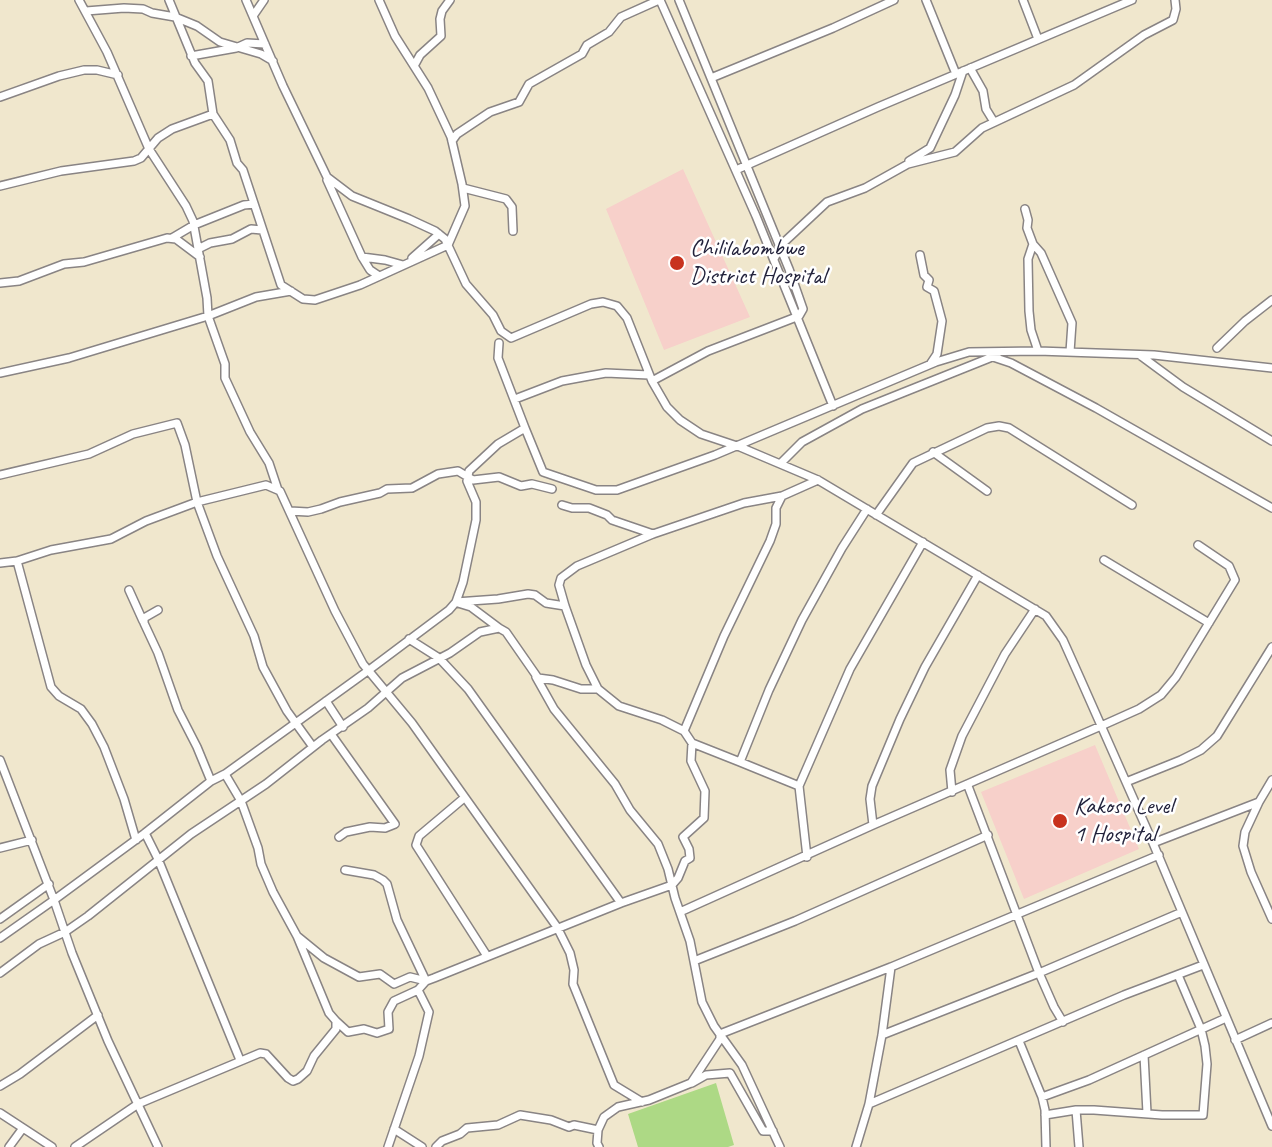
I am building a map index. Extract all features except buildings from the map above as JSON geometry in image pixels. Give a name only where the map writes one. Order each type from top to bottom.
[{"type":"street","points":[[79,0],[118,75],[148,149],[186,206],[194,225],[208,316],[225,364],[225,378],[250,432],[268,463],[278,490],[290,511],[335,610],[363,664],[412,723],[557,927],[570,953],[574,970],[573,984],[614,1085],[642,1102]]},
{"type":"street","points":[[169,0],[191,56],[208,81],[213,114],[230,140],[237,163],[243,170],[281,285],[303,298],[315,300],[360,285],[448,244],[465,206],[452,141],[428,88],[395,36],[379,0]]},
{"type":"street","points":[[246,0],[362,257],[370,270],[379,276]]},
{"type":"street","points":[[253,16],[264,0]]},
{"type":"street","points":[[414,66],[420,55],[441,36],[440,19],[442,11],[450,0]]},
{"type":"street","points":[[452,141],[457,134],[490,112],[519,102],[529,84],[582,54],[587,45],[609,32],[621,17],[659,0],[736,170],[833,405]]},
{"type":"street","points":[[515,399],[562,381],[606,373],[651,378],[708,351],[797,316],[803,309],[780,246],[679,0]]},
{"type":"street","points":[[711,78],[833,28],[894,0]]},
{"type":"street","points":[[926,0],[963,71],[983,92],[986,109],[994,122]]},
{"type":"street","points":[[1023,0],[1038,39]]},
{"type":"street","points":[[898,168],[955,152],[982,128],[1074,85],[1144,35],[1173,20],[1175,0]]},
{"type":"street","points":[[736,170],[1128,1]]},
{"type":"street","points":[[86,11],[143,9],[175,17],[197,26],[220,42],[261,54],[273,61]]},
{"type":"street","points":[[191,56],[247,43],[265,44]]},
{"type":"street","points":[[0,97],[59,76],[84,70],[97,70],[118,75]]},
{"type":"street","points":[[774,259],[780,246],[827,202],[865,188],[930,148],[955,95],[963,71]]},
{"type":"street","points":[[0,186],[61,171],[141,158],[158,138],[172,129],[213,114]]},
{"type":"street","points":[[322,170],[335,185],[352,196],[410,219],[440,234],[448,244],[466,284],[493,315],[501,331],[511,338],[591,304],[603,302],[617,306],[627,318],[651,378],[667,407],[680,420],[701,434],[781,463],[819,480],[1046,616],[1063,640],[1154,843],[1272,1126]]},
{"type":"street","points":[[463,188],[506,200],[512,207],[513,231]]},
{"type":"street","points":[[0,283],[19,281],[64,264],[84,262],[172,238],[194,225],[244,205],[254,204]]},
{"type":"street","points":[[1025,209],[1028,219],[1027,228],[1033,244],[1041,253],[1072,323],[1070,352]]},
{"type":"street","points":[[198,249],[210,243],[232,239],[251,229],[262,230]]},
{"type":"street","points":[[405,264],[440,234]]},
{"type":"street","points":[[172,238],[200,257]]},
{"type":"street","points":[[1033,244],[1028,259],[1029,311],[1031,330],[1038,351]]},
{"type":"street","points":[[920,255],[924,275],[929,279],[927,287],[934,291],[942,321],[937,354],[929,365]]},
{"type":"street","points":[[362,257],[405,264]]},
{"type":"street","points":[[0,373],[69,358],[208,316],[256,297],[291,291]]},
{"type":"street","points":[[1216,348],[1272,300]]},
{"type":"street","points":[[499,343],[498,358],[543,472],[596,490],[617,490],[737,446],[929,365],[969,352],[1038,351],[1139,355],[1272,368]]},
{"type":"street","points":[[781,463],[802,442],[862,409],[1008,352]]},
{"type":"street","points":[[1139,355],[1183,387],[1272,441]]},
{"type":"street","points":[[993,357],[1011,363],[1096,408],[1272,508]]},
{"type":"street","points":[[0,475],[89,453],[133,434],[177,423],[185,445],[197,502],[217,556],[254,636],[263,667],[294,723],[313,747]]},
{"type":"street","points":[[876,515],[914,463],[987,428],[999,426],[1010,428],[1132,505]]},
{"type":"street","points":[[0,938],[136,840],[211,781],[225,774],[449,610],[456,602],[463,582],[476,520],[476,502],[467,481],[468,471],[491,449],[525,428]]},
{"type":"street","points":[[933,452],[987,491]]},
{"type":"street","points":[[290,511],[308,512],[380,493],[387,489],[412,488],[438,474],[458,471],[473,480],[499,477],[521,486],[532,484],[552,489]]},
{"type":"street","points":[[800,786],[692,743],[684,731],[662,720],[619,706],[598,689],[586,665],[559,585],[566,573],[653,534],[744,503],[782,496],[819,480]]},
{"type":"street","points":[[0,563],[111,538],[146,521],[197,502],[266,485],[278,490]]},
{"type":"street","points":[[684,731],[728,626],[770,542],[776,524],[776,507],[782,496]]},
{"type":"street","points":[[562,505],[572,508],[589,508],[607,514],[612,520],[653,534]]},
{"type":"street","points":[[740,762],[783,658],[802,620],[823,580],[867,509]]},
{"type":"street","points":[[807,857],[800,786],[850,669],[923,542]]},
{"type":"street","points":[[680,912],[1139,709],[1161,695],[1176,677],[1235,580],[1229,566],[1198,545]]},
{"type":"street","points":[[1104,560],[1209,623]]},
{"type":"street","points":[[17,561],[51,687],[59,696],[81,709],[92,724],[104,747],[124,799],[136,840]]},
{"type":"street","points":[[873,825],[870,799],[872,786],[926,667],[978,575]]},
{"type":"street","points":[[129,590],[158,653],[178,710],[211,781]]},
{"type":"street","points":[[456,602],[528,594],[535,595],[546,603],[565,606]]},
{"type":"street","points":[[456,602],[471,608],[506,632],[554,709],[615,784],[636,818],[651,834],[663,854],[690,941],[702,1002],[707,1015],[742,1065],[780,1147]]},
{"type":"street","points":[[952,792],[950,770],[962,736],[1005,654],[1035,609]]},
{"type":"street","points":[[143,621],[144,618],[158,610]]},
{"type":"street","points":[[0,973],[39,944],[64,932],[88,916],[191,834],[343,727],[387,693],[402,678],[450,652],[480,632],[499,628]]},
{"type":"street","points":[[409,639],[439,658],[468,689],[621,903]]},
{"type":"street","points":[[1126,782],[1201,750],[1217,736],[1272,647]]},
{"type":"street","points":[[535,676],[573,687],[598,689]]},
{"type":"street","points":[[326,700],[343,727]]},
{"type":"street","points":[[331,734],[395,824],[385,828],[370,827],[346,832],[339,837]]},
{"type":"street","points":[[225,774],[241,801],[258,848],[261,864],[297,936],[328,1013],[348,1032],[364,1029],[377,1033],[389,1029],[388,1011],[394,1001],[418,990],[426,981],[557,927],[672,885],[678,878],[685,861],[690,858],[689,849],[683,837],[704,818],[705,791],[691,761],[692,743]]},
{"type":"street","points":[[0,760],[49,884],[64,932],[98,1015],[158,1147]]},
{"type":"street","points":[[1272,780],[1258,801],[1245,832],[1243,846],[1251,872],[1272,919]]},
{"type":"street","points":[[968,786],[1039,973],[1063,1022]]},
{"type":"street","points":[[464,798],[419,836],[416,845],[487,956]]},
{"type":"street","points":[[1154,843],[1258,801]]},
{"type":"street","points":[[145,833],[158,859],[240,1060]]},
{"type":"street","points":[[694,962],[795,921],[988,835]]},
{"type":"street","points":[[0,848],[32,840]]},
{"type":"street","points":[[720,1034],[891,967],[1159,855]]},
{"type":"street","points":[[345,870],[374,875],[387,884],[397,920],[426,981]]},
{"type":"street","points":[[0,919],[49,884]]},
{"type":"street","points":[[882,1035],[1039,973],[1182,912]]},
{"type":"street","points":[[297,936],[324,958],[359,976],[380,974],[394,984],[410,977],[426,981]]},
{"type":"street","points":[[868,1104],[1124,995],[1203,965]]},
{"type":"street","points":[[856,1147],[868,1104],[882,1035],[891,967]]},
{"type":"street","points":[[1045,1115],[1076,1110],[1203,1115],[1207,1064],[1205,1046],[1201,1029],[1178,975]]},
{"type":"street","points":[[388,1147],[419,1056],[429,1012],[418,990]]},
{"type":"street","points":[[0,1086],[20,1074],[98,1015]]},
{"type":"street","points":[[1042,1097],[1089,1080],[1226,1018]]},
{"type":"street","points":[[75,1147],[138,1104],[240,1060],[263,1053],[274,1061],[288,1078],[293,1081],[298,1079],[307,1071],[314,1056],[336,1029],[336,1021]]},
{"type":"street","points":[[1235,1040],[1272,1023]]},
{"type":"street","points":[[691,1083],[720,1039],[720,1034]]},
{"type":"street","points":[[1018,1041],[1042,1097],[1046,1147]]},
{"type":"street","points":[[1144,1055],[1147,1113]]},
{"type":"street","points":[[599,1147],[598,1130],[604,1117],[618,1107],[642,1102],[706,1075],[730,1073],[763,1131],[773,1131]]},
{"type":"street","points":[[1076,1110],[1079,1147]]},
{"type":"street","points":[[0,1113],[52,1147]]},
{"type":"street","points":[[436,1147],[442,1141],[460,1134],[467,1128],[498,1125],[520,1115],[551,1120],[570,1127],[574,1125],[598,1130]]},
{"type":"street","points":[[9,1147],[23,1128]]},
{"type":"street","points":[[394,1129],[422,1147]]},
{"type":"shaded area","name":"Chililabombwe District Hospital","points":[[683,169],[750,317],[664,350],[606,209]]},
{"type":"shaded area","name":"Kakoso Level 1 Hospital","points":[[1095,745],[1139,849],[1024,899],[981,792]]},
{"type":"green space","points":[[716,1083],[734,1145],[728,1147],[638,1147],[628,1114]]},
{"type":"place","name":"Chililabombwe District Hospital","points":[[677,263]]},
{"type":"place","name":"Kakoso Level 1 Hospital","points":[[1060,821]]}]
